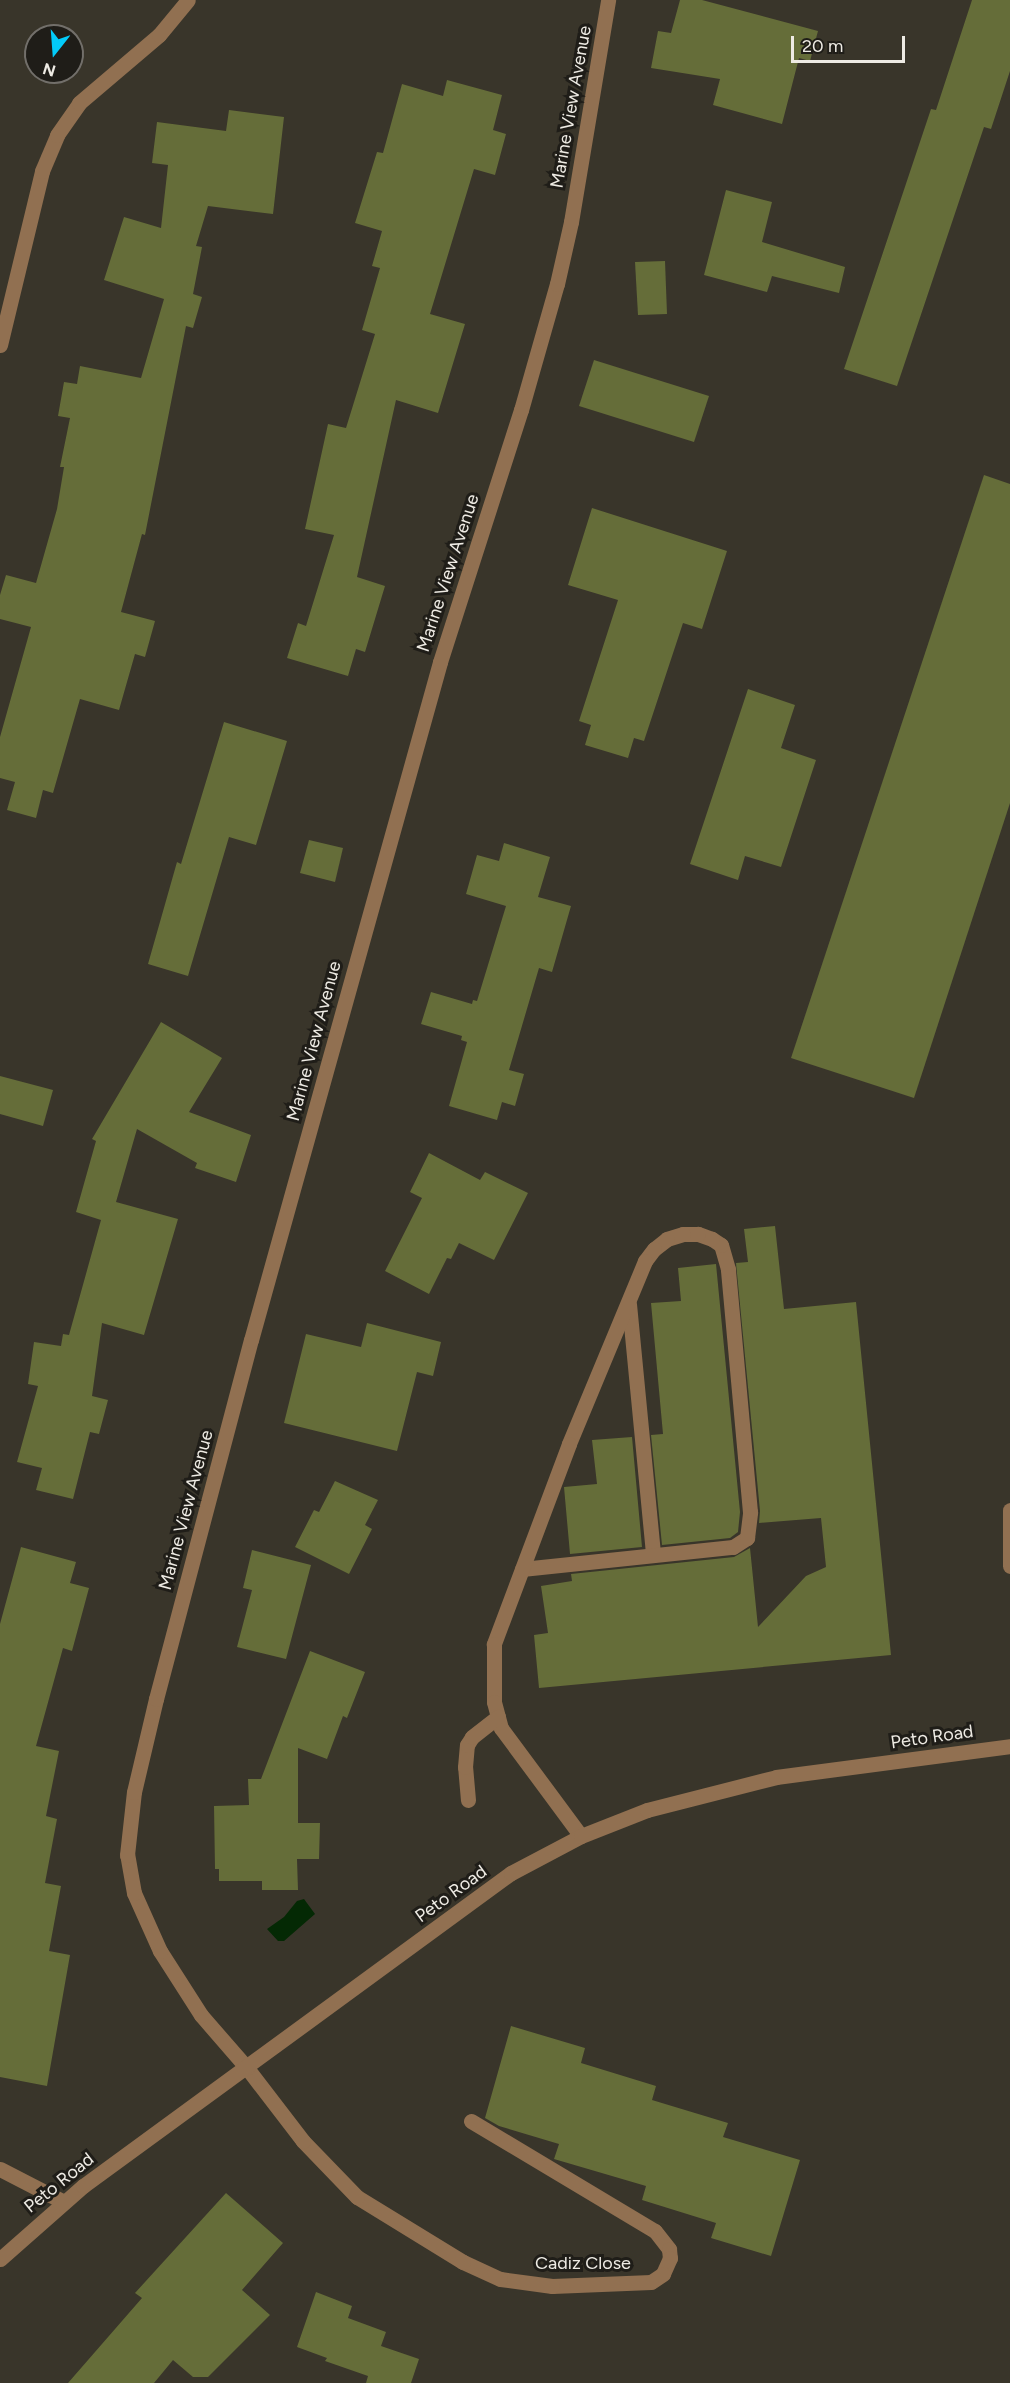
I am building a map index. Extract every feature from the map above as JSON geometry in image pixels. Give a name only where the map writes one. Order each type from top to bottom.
[{"type":"street","points":[[0,345],[42,171],[57,135],[79,103],[159,34],[188,0]]},
{"type":"street","name":"Marine View Avenue","points":[[247,2068],[201,2015],[183,1988],[160,1951],[134,1893],[127,1855],[134,1792],[156,1699],[251,1340],[378,883],[440,662],[521,410],[557,284],[571,222],[608,0]]},
{"type":"street","points":[[522,1569],[733,1546],[747,1538],[750,1526],[728,1269],[721,1245],[698,1234],[683,1234],[667,1239],[654,1248],[645,1261],[568,1444],[494,1644],[492,1680],[501,1728],[520,1757],[581,1836]]},
{"type":"street","points":[[628,1301],[653,1555]]},
{"type":"street","points":[[1010,1510],[1010,1566]]},
{"type":"street","points":[[468,1800],[464,1760],[467,1746],[472,1737],[498,1717]]},
{"type":"street","name":"Peto Road","points":[[0,2259],[93,2179],[511,1873],[581,1836],[647,1810],[776,1777],[1010,1746]]},
{"type":"street","name":"Cadiz Close","points":[[247,2068],[303,2141],[357,2197],[463,2262],[500,2278],[552,2286],[651,2282],[658,2278],[670,2258],[666,2243],[633,2217],[471,2121]]},
{"type":"street","points":[[0,2169],[64,2202]]},
{"type":"shaded area","points":[[304,1899],[315,1914],[284,1941],[278,1941],[267,1929],[284,1917],[297,1901]]},
{"type":"building","points":[[680,0],[702,0],[818,31],[810,61],[799,58],[782,124],[713,105],[720,79],[651,68],[658,31],[671,33]]},
{"type":"building","points":[[972,0],[1010,0],[1010,71],[991,129],[984,127],[897,386],[844,369],[931,109],[936,110]]},
{"type":"building","points":[[447,80],[502,95],[493,130],[506,134],[495,175],[474,169],[430,314],[465,324],[438,413],[396,400],[357,577],[385,586],[365,652],[356,649],[348,676],[287,658],[298,623],[306,626],[334,535],[305,529],[328,424],[346,428],[375,334],[362,330],[380,268],[372,266],[382,231],[355,223],[377,152],[383,153],[402,84],[443,96]]},
{"type":"building","points":[[229,110],[284,117],[273,214],[208,206],[196,246],[202,247],[193,294],[202,297],[193,328],[186,326],[145,535],[142,534],[121,612],[155,621],[145,657],[135,654],[119,710],[80,699],[53,793],[43,790],[36,818],[7,810],[15,782],[0,778],[0,737],[31,627],[0,619],[0,595],[6,575],[36,583],[57,509],[64,467],[60,467],[70,418],[58,416],[64,382],[77,384],[80,366],[141,378],[164,299],[104,280],[124,217],[161,228],[168,165],[152,163],[157,122],[226,131]]},
{"type":"building","points":[[726,190],[772,202],[762,242],[845,267],[839,293],[772,276],[767,292],[704,275]]},
{"type":"building","points":[[665,261],[667,314],[638,315],[635,262]]},
{"type":"building","points":[[594,360],[709,396],[694,442],[579,406]]},
{"type":"building","points":[[984,475],[1010,484],[1010,803],[914,1098],[791,1058]]},
{"type":"building","points":[[592,508],[727,551],[702,629],[683,623],[644,741],[634,738],[628,758],[585,745],[591,725],[579,721],[618,600],[568,585]]},
{"type":"building","points":[[748,689],[795,705],[781,748],[816,760],[781,867],[745,856],[738,880],[690,864]]},
{"type":"building","points":[[224,722],[287,741],[256,845],[229,837],[188,976],[148,964],[177,862],[181,864]]},
{"type":"building","points":[[309,840],[343,848],[335,882],[300,873]]},
{"type":"building","points":[[504,843],[550,857],[538,897],[571,906],[552,972],[539,968],[509,1070],[524,1074],[515,1106],[502,1102],[497,1120],[449,1106],[467,1042],[461,1040],[462,1036],[421,1024],[431,992],[472,1004],[473,1000],[477,1001],[506,906],[466,894],[477,855],[499,861]]},
{"type":"building","points":[[161,1022],[222,1058],[189,1112],[251,1135],[236,1182],[195,1168],[197,1163],[137,1129],[116,1202],[178,1219],[144,1335],[102,1323],[92,1396],[108,1400],[99,1434],[90,1432],[73,1499],[36,1490],[42,1468],[17,1462],[38,1386],[28,1384],[34,1342],[61,1346],[63,1334],[69,1335],[101,1220],[76,1212],[96,1141],[92,1139]]},
{"type":"building","points":[[0,1076],[53,1090],[43,1126],[0,1114]]},
{"type":"building","points":[[429,1153],[480,1180],[485,1172],[528,1193],[494,1260],[459,1243],[451,1259],[447,1258],[429,1294],[385,1271],[422,1198],[410,1192]]},
{"type":"building","points":[[775,1226],[784,1309],[856,1302],[891,1655],[539,1688],[534,1635],[548,1633],[541,1586],[572,1581],[571,1574],[734,1557],[750,1548],[758,1627],[806,1576],[826,1567],[821,1518],[759,1523],[760,1511],[736,1263],[748,1262],[744,1229]]},
{"type":"building","points":[[716,1264],[740,1512],[738,1532],[730,1538],[662,1545],[651,1435],[663,1434],[651,1303],[681,1301],[678,1268]]},
{"type":"building","points":[[367,1323],[441,1342],[433,1376],[417,1372],[397,1451],[284,1423],[306,1334],[361,1347]]},
{"type":"building","points":[[632,1437],[642,1547],[570,1554],[564,1487],[597,1484],[592,1440]]},
{"type":"building","points":[[335,1481],[378,1500],[365,1525],[372,1529],[349,1574],[295,1547],[314,1510],[319,1512]]},
{"type":"building","points":[[21,1547],[76,1562],[70,1583],[89,1588],[72,1651],[63,1648],[36,1746],[59,1751],[46,1816],[57,1819],[45,1883],[61,1886],[49,1951],[70,1955],[47,2086],[0,2077],[0,1624]]},
{"type":"building","points":[[252,1550],[311,1565],[286,1659],[237,1647],[252,1590],[243,1588]]},
{"type":"building","points":[[310,1651],[365,1672],[347,1718],[343,1716],[327,1759],[298,1748],[298,1823],[320,1823],[319,1859],[297,1859],[298,1890],[262,1890],[262,1881],[219,1881],[219,1869],[215,1869],[214,1806],[249,1805],[248,1779],[261,1779]]},
{"type":"building","points":[[511,2026],[585,2048],[581,2063],[656,2086],[652,2100],[728,2123],[723,2137],[800,2160],[771,2256],[711,2238],[716,2223],[642,2200],[646,2186],[554,2159],[559,2144],[499,2126],[485,2118]]},
{"type":"building","points":[[226,2193],[283,2243],[242,2290],[270,2315],[208,2377],[193,2377],[173,2360],[154,2383],[68,2383],[142,2298],[135,2293]]},
{"type":"building","points":[[316,2292],[352,2306],[348,2318],[386,2332],[381,2346],[419,2359],[411,2383],[366,2383],[368,2376],[325,2361],[327,2358],[297,2347]]}]
